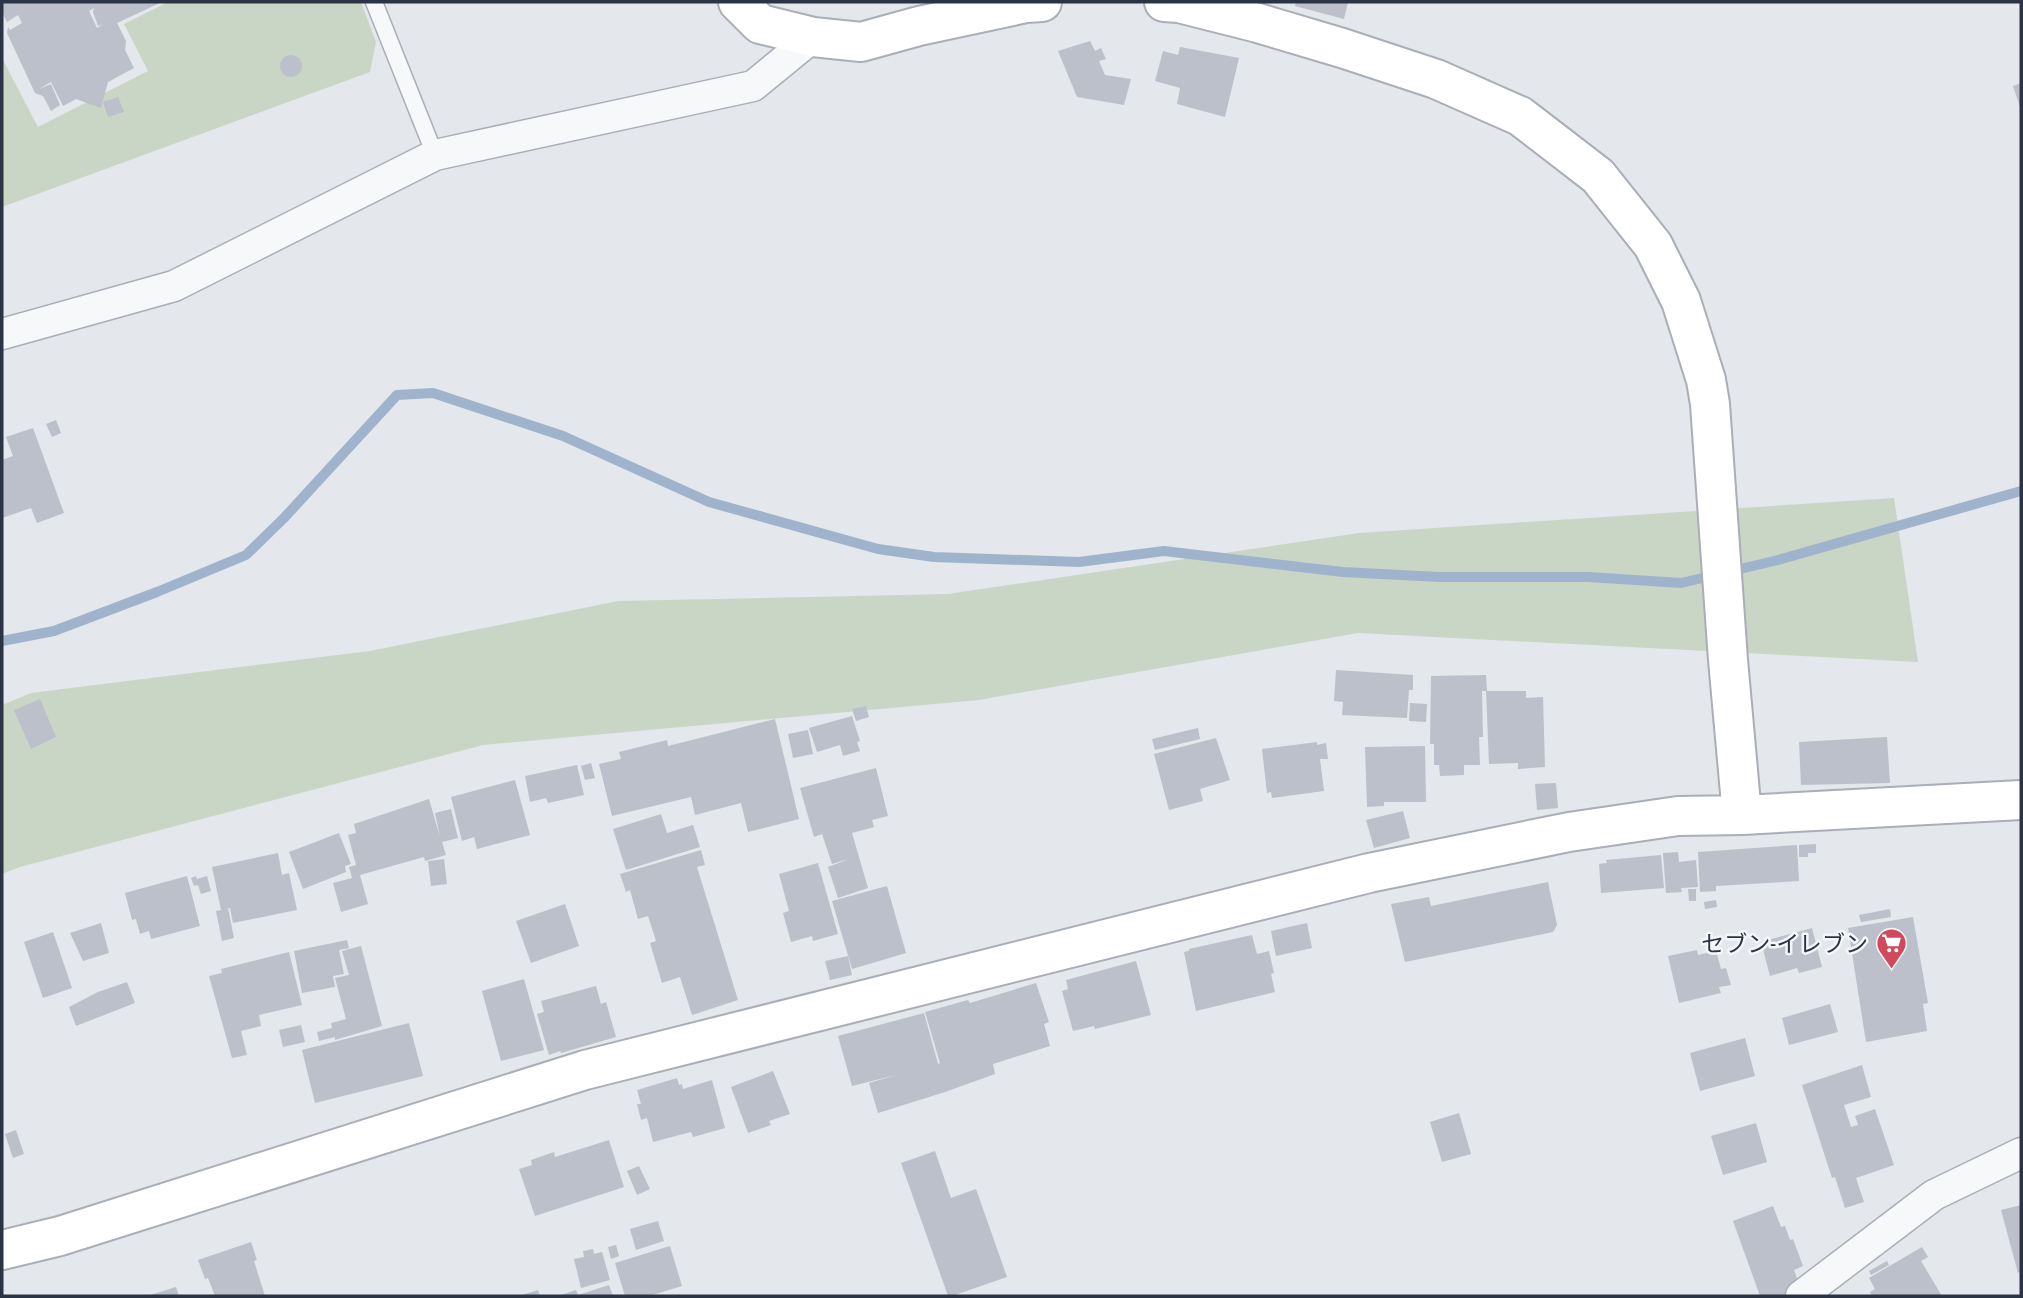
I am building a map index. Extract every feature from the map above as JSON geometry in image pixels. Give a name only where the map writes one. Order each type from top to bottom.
[{"type":"street","points":[[738,2],[760,23],[813,37],[861,42],[933,23],[1042,2]]},
{"type":"street","points":[[1164,2],[1179,3],[1258,23],[1342,48],[1436,79],[1520,116],[1598,176],[1653,244],[1681,301],[1706,380],[1710,404],[1742,815]]},
{"type":"street","points":[[2,334],[174,286],[435,156],[752,86],[813,37]]},
{"type":"street","points":[[2,1250],[60,1236],[585,1070],[1356,877],[1569,832],[1678,816],[2021,800]]},
{"type":"street","points":[[1801,1296],[1934,1195],[2021,1153]]},
{"type":"lane","points":[[374,2],[435,156]]},
{"type":"green space","points":[[168,2],[361,2],[376,42],[370,72],[2,207],[2,58],[38,127],[148,71],[124,24]]},
{"type":"green space","points":[[1894,498],[1918,662],[1358,633],[979,700],[483,745],[2,874],[2,705],[31,693],[370,651],[618,601],[948,594],[1359,533]]},
{"type":"building","points":[[2,2],[162,2],[117,23],[134,68],[108,82],[101,108],[76,99],[63,106],[51,82],[39,89],[51,84],[60,105],[51,111],[43,96],[35,93],[7,33],[8,27],[10,30],[22,23],[18,15],[7,22],[2,12]],"holes":[[[94,8],[98,26],[103,24],[97,28],[89,11]]]},
{"type":"building","points":[[1296,2],[1348,2],[1344,19],[1295,6]]},
{"type":"building","points":[[1090,41],[1095,51],[1101,48],[1106,59],[1099,61],[1105,75],[1131,79],[1124,105],[1077,97],[1058,51]]},
{"type":"building","points":[[1180,47],[1239,58],[1225,117],[1177,104],[1180,88],[1155,81],[1163,51],[1178,55]]},
{"type":"building","points":[[291,55],[299,58],[302,66],[299,74],[291,77],[283,74],[280,66],[283,58]]},
{"type":"building","points":[[2021,83],[2021,110],[2013,86]]},
{"type":"building","points":[[118,97],[124,112],[108,117],[103,102]]},
{"type":"building","points":[[56,420],[61,433],[52,437],[46,424]]},
{"type":"building","points":[[33,428],[64,513],[37,523],[31,508],[2,518],[2,460],[13,456],[6,437]]},
{"type":"building","points":[[1336,670],[1413,675],[1407,718],[1342,715],[1343,702],[1334,701]]},
{"type":"building","points":[[1486,675],[1487,691],[1482,691],[1483,737],[1479,737],[1480,765],[1464,765],[1464,775],[1440,776],[1439,765],[1434,765],[1434,744],[1430,744],[1431,676]]},
{"type":"building","points":[[1486,691],[1526,691],[1526,698],[1543,697],[1545,767],[1518,769],[1518,763],[1489,764]]},
{"type":"building","points":[[40,699],[56,737],[31,749],[14,710]]},
{"type":"building","points":[[1410,703],[1427,704],[1426,722],[1409,721]]},
{"type":"building","points":[[866,706],[869,717],[856,721],[852,709]]},
{"type":"building","points":[[852,716],[860,741],[857,742],[860,751],[843,756],[840,745],[817,752],[809,728]]},
{"type":"building","points":[[775,719],[799,819],[748,832],[741,803],[695,815],[691,797],[612,816],[599,764],[621,759],[619,752],[667,740],[668,746]]},
{"type":"building","points":[[1198,728],[1200,739],[1155,750],[1152,739]]},
{"type":"building","points":[[808,730],[813,754],[793,758],[788,734]]},
{"type":"building","points":[[1887,737],[1890,783],[1801,785],[1799,742]]},
{"type":"building","points":[[1216,738],[1230,780],[1200,789],[1203,801],[1169,810],[1154,754]]},
{"type":"building","points":[[1317,742],[1317,745],[1326,743],[1328,759],[1320,759],[1324,791],[1272,798],[1271,792],[1267,793],[1262,749]]},
{"type":"building","points":[[1425,746],[1426,802],[1384,802],[1384,806],[1367,807],[1365,747]]},
{"type":"building","points":[[591,763],[595,778],[585,780],[581,766]]},
{"type":"building","points":[[577,765],[584,795],[548,803],[546,798],[530,802],[525,776]]},
{"type":"building","points":[[876,768],[888,816],[872,820],[874,827],[852,833],[868,888],[838,898],[828,867],[849,859],[832,864],[822,834],[814,837],[800,788]]},
{"type":"building","points":[[515,780],[530,835],[477,849],[474,837],[462,841],[451,797]]},
{"type":"building","points":[[1556,783],[1558,808],[1537,810],[1535,784]]},
{"type":"building","points":[[429,799],[440,837],[435,813],[451,809],[458,838],[442,842],[446,855],[425,861],[424,857],[360,875],[368,904],[341,912],[333,883],[352,878],[349,867],[356,865],[348,835],[356,833],[354,824]]},
{"type":"building","points":[[1403,811],[1410,838],[1374,848],[1366,820]]},
{"type":"building","points":[[661,814],[667,833],[693,825],[700,847],[626,870],[613,829]]},
{"type":"building","points":[[339,833],[351,864],[345,866],[346,872],[303,889],[289,852]]},
{"type":"building","points":[[1816,844],[1816,853],[1799,857],[1799,845]]},
{"type":"building","points":[[1797,845],[1799,881],[1716,886],[1716,891],[1700,892],[1698,852]]},
{"type":"building","points":[[701,850],[705,865],[697,867],[738,1000],[692,1015],[680,977],[662,983],[650,943],[656,941],[648,916],[638,919],[630,890],[626,892],[620,874]]},
{"type":"building","points":[[1678,852],[1679,862],[1696,860],[1698,887],[1681,888],[1682,892],[1666,893],[1663,853]]},
{"type":"building","points":[[278,853],[282,875],[289,873],[297,910],[233,923],[228,908],[234,938],[222,941],[216,911],[221,910],[212,867]]},
{"type":"building","points":[[1661,855],[1664,888],[1601,893],[1599,864],[1607,863],[1606,860]]},
{"type":"building","points":[[444,859],[447,884],[431,886],[428,861]]},
{"type":"building","points":[[818,863],[838,934],[813,941],[812,936],[791,942],[783,913],[789,911],[779,874]]},
{"type":"building","points":[[187,876],[200,926],[151,939],[149,931],[140,934],[136,919],[132,920],[125,893]]},
{"type":"building","points":[[196,876],[197,879],[207,876],[211,891],[201,894],[198,885],[194,886],[191,878]]},
{"type":"building","points":[[1548,882],[1557,925],[1553,932],[1405,962],[1391,904],[1429,897],[1431,906]]},
{"type":"building","points":[[887,886],[906,953],[852,969],[832,901]]},
{"type":"building","points":[[1688,889],[1696,889],[1696,901],[1689,901]]},
{"type":"building","points":[[1716,900],[1717,907],[1705,909],[1704,902]]},
{"type":"building","points":[[565,904],[579,946],[531,963],[516,921]]},
{"type":"building","points":[[1890,909],[1891,917],[1861,922],[1859,915]]},
{"type":"building","points":[[1913,917],[1928,1003],[1923,1004],[1927,1031],[1866,1042],[1848,928]]},
{"type":"building","points":[[101,923],[109,953],[83,961],[70,933]]},
{"type":"building","points":[[1307,923],[1312,948],[1276,956],[1271,931]]},
{"type":"building","points":[[1812,928],[1822,967],[1799,973],[1797,968],[1770,976],[1761,942]]},
{"type":"building","points":[[53,932],[72,988],[43,998],[24,942]]},
{"type":"building","points":[[1252,935],[1257,954],[1269,951],[1275,992],[1196,1011],[1184,952]]},
{"type":"building","points":[[347,940],[349,948],[339,950],[344,974],[333,976],[335,987],[302,993],[294,951]]},
{"type":"building","points":[[361,946],[382,1026],[335,1040],[335,1037],[319,1041],[317,1032],[332,1028],[331,1023],[346,1019],[335,978],[349,975],[342,951]]},
{"type":"building","points":[[1697,950],[1698,955],[1716,951],[1721,969],[1726,968],[1731,985],[1719,987],[1721,993],[1679,1003],[1668,956]]},
{"type":"building","points":[[289,952],[302,1005],[259,1015],[261,1026],[241,1031],[247,1055],[232,1058],[209,976],[222,973],[221,969]]},
{"type":"building","points":[[848,956],[852,975],[830,980],[825,961]]},
{"type":"building","points":[[1136,961],[1151,1015],[1095,1029],[1094,1026],[1073,1031],[1062,991],[1068,989],[1066,980]]},
{"type":"building","points":[[524,979],[544,1050],[501,1061],[482,991]]},
{"type":"building","points":[[127,982],[135,1003],[76,1026],[69,1007],[98,992]]},
{"type":"building","points":[[1036,983],[1049,1022],[1044,1024],[1050,1046],[993,1064],[995,1074],[878,1113],[869,1083],[896,1075],[852,1086],[838,1036],[924,1013],[938,1064],[940,1063],[925,1012],[968,1000],[970,1003]]},
{"type":"building","points":[[596,986],[601,1004],[606,1002],[616,1037],[549,1055],[537,1014],[544,1012],[541,1001]]},
{"type":"building","points":[[1830,1004],[1838,1032],[1789,1045],[1782,1018]]},
{"type":"building","points":[[409,1023],[423,1076],[315,1103],[302,1050]]},
{"type":"building","points":[[301,1025],[305,1042],[283,1047],[279,1030]]},
{"type":"building","points":[[1745,1038],[1755,1076],[1700,1091],[1690,1053]]},
{"type":"building","points":[[1862,1065],[1871,1097],[1844,1105],[1851,1127],[1858,1125],[1855,1116],[1875,1109],[1894,1165],[1856,1178],[1864,1202],[1845,1208],[1835,1177],[1832,1178],[1802,1085]]},
{"type":"building","points":[[773,1071],[790,1114],[769,1121],[771,1125],[748,1133],[731,1087]]},
{"type":"building","points":[[677,1078],[683,1089],[712,1080],[725,1128],[693,1137],[691,1132],[653,1142],[647,1118],[641,1120],[637,1104],[641,1104],[637,1090]]},
{"type":"building","points":[[1459,1113],[1471,1154],[1442,1162],[1430,1122]]},
{"type":"building","points":[[1756,1123],[1767,1162],[1723,1175],[1711,1136]]},
{"type":"building","points":[[16,1130],[24,1154],[13,1158],[5,1134]]},
{"type":"building","points":[[609,1140],[624,1187],[535,1216],[519,1169],[532,1165],[531,1160],[554,1152],[555,1157]]},
{"type":"building","points":[[935,1151],[951,1198],[976,1189],[1007,1277],[952,1296],[948,1296],[901,1163]]},
{"type":"building","points":[[639,1166],[650,1189],[637,1195],[627,1171]]},
{"type":"building","points":[[2021,1205],[2021,1271],[2018,1273],[2001,1210]]},
{"type":"building","points":[[1773,1206],[1781,1227],[1785,1226],[1790,1240],[1793,1239],[1803,1266],[1794,1270],[1800,1287],[1786,1292],[1788,1296],[1760,1296],[1733,1221]]},
{"type":"building","points":[[658,1221],[664,1241],[636,1250],[630,1229]]},
{"type":"building","points":[[251,1242],[265,1296],[215,1296],[198,1260]]},
{"type":"building","points":[[616,1245],[619,1256],[611,1259],[608,1247]]},
{"type":"building","points":[[670,1246],[682,1286],[649,1296],[625,1296],[615,1263]]},
{"type":"building","points":[[1922,1247],[1928,1257],[1921,1261],[1942,1296],[1872,1296],[1870,1292],[1875,1289],[1869,1278]]},
{"type":"building","points":[[593,1249],[594,1254],[602,1252],[610,1280],[581,1288],[574,1259],[584,1257],[583,1251]]},
{"type":"building","points":[[1887,1261],[1889,1265],[1871,1275],[1869,1271]]},
{"type":"building","points":[[609,1285],[613,1296],[558,1296],[576,1290],[578,1295]]},
{"type":"building","points":[[176,1287],[179,1296],[147,1296]]},
{"type":"building","points":[[538,1290],[540,1296],[519,1296]]},
{"type":"waterway","points":[[2,641],[54,631],[246,555],[284,518],[397,395],[433,393],[563,436],[709,502],[878,549],[934,557],[1079,562],[1164,551],[1343,572],[1439,577],[1588,577],[1681,583],[1778,560],[2021,491]]},
{"type":"place","name":"セブン-イレブン","points":[[1891,971]]}]
